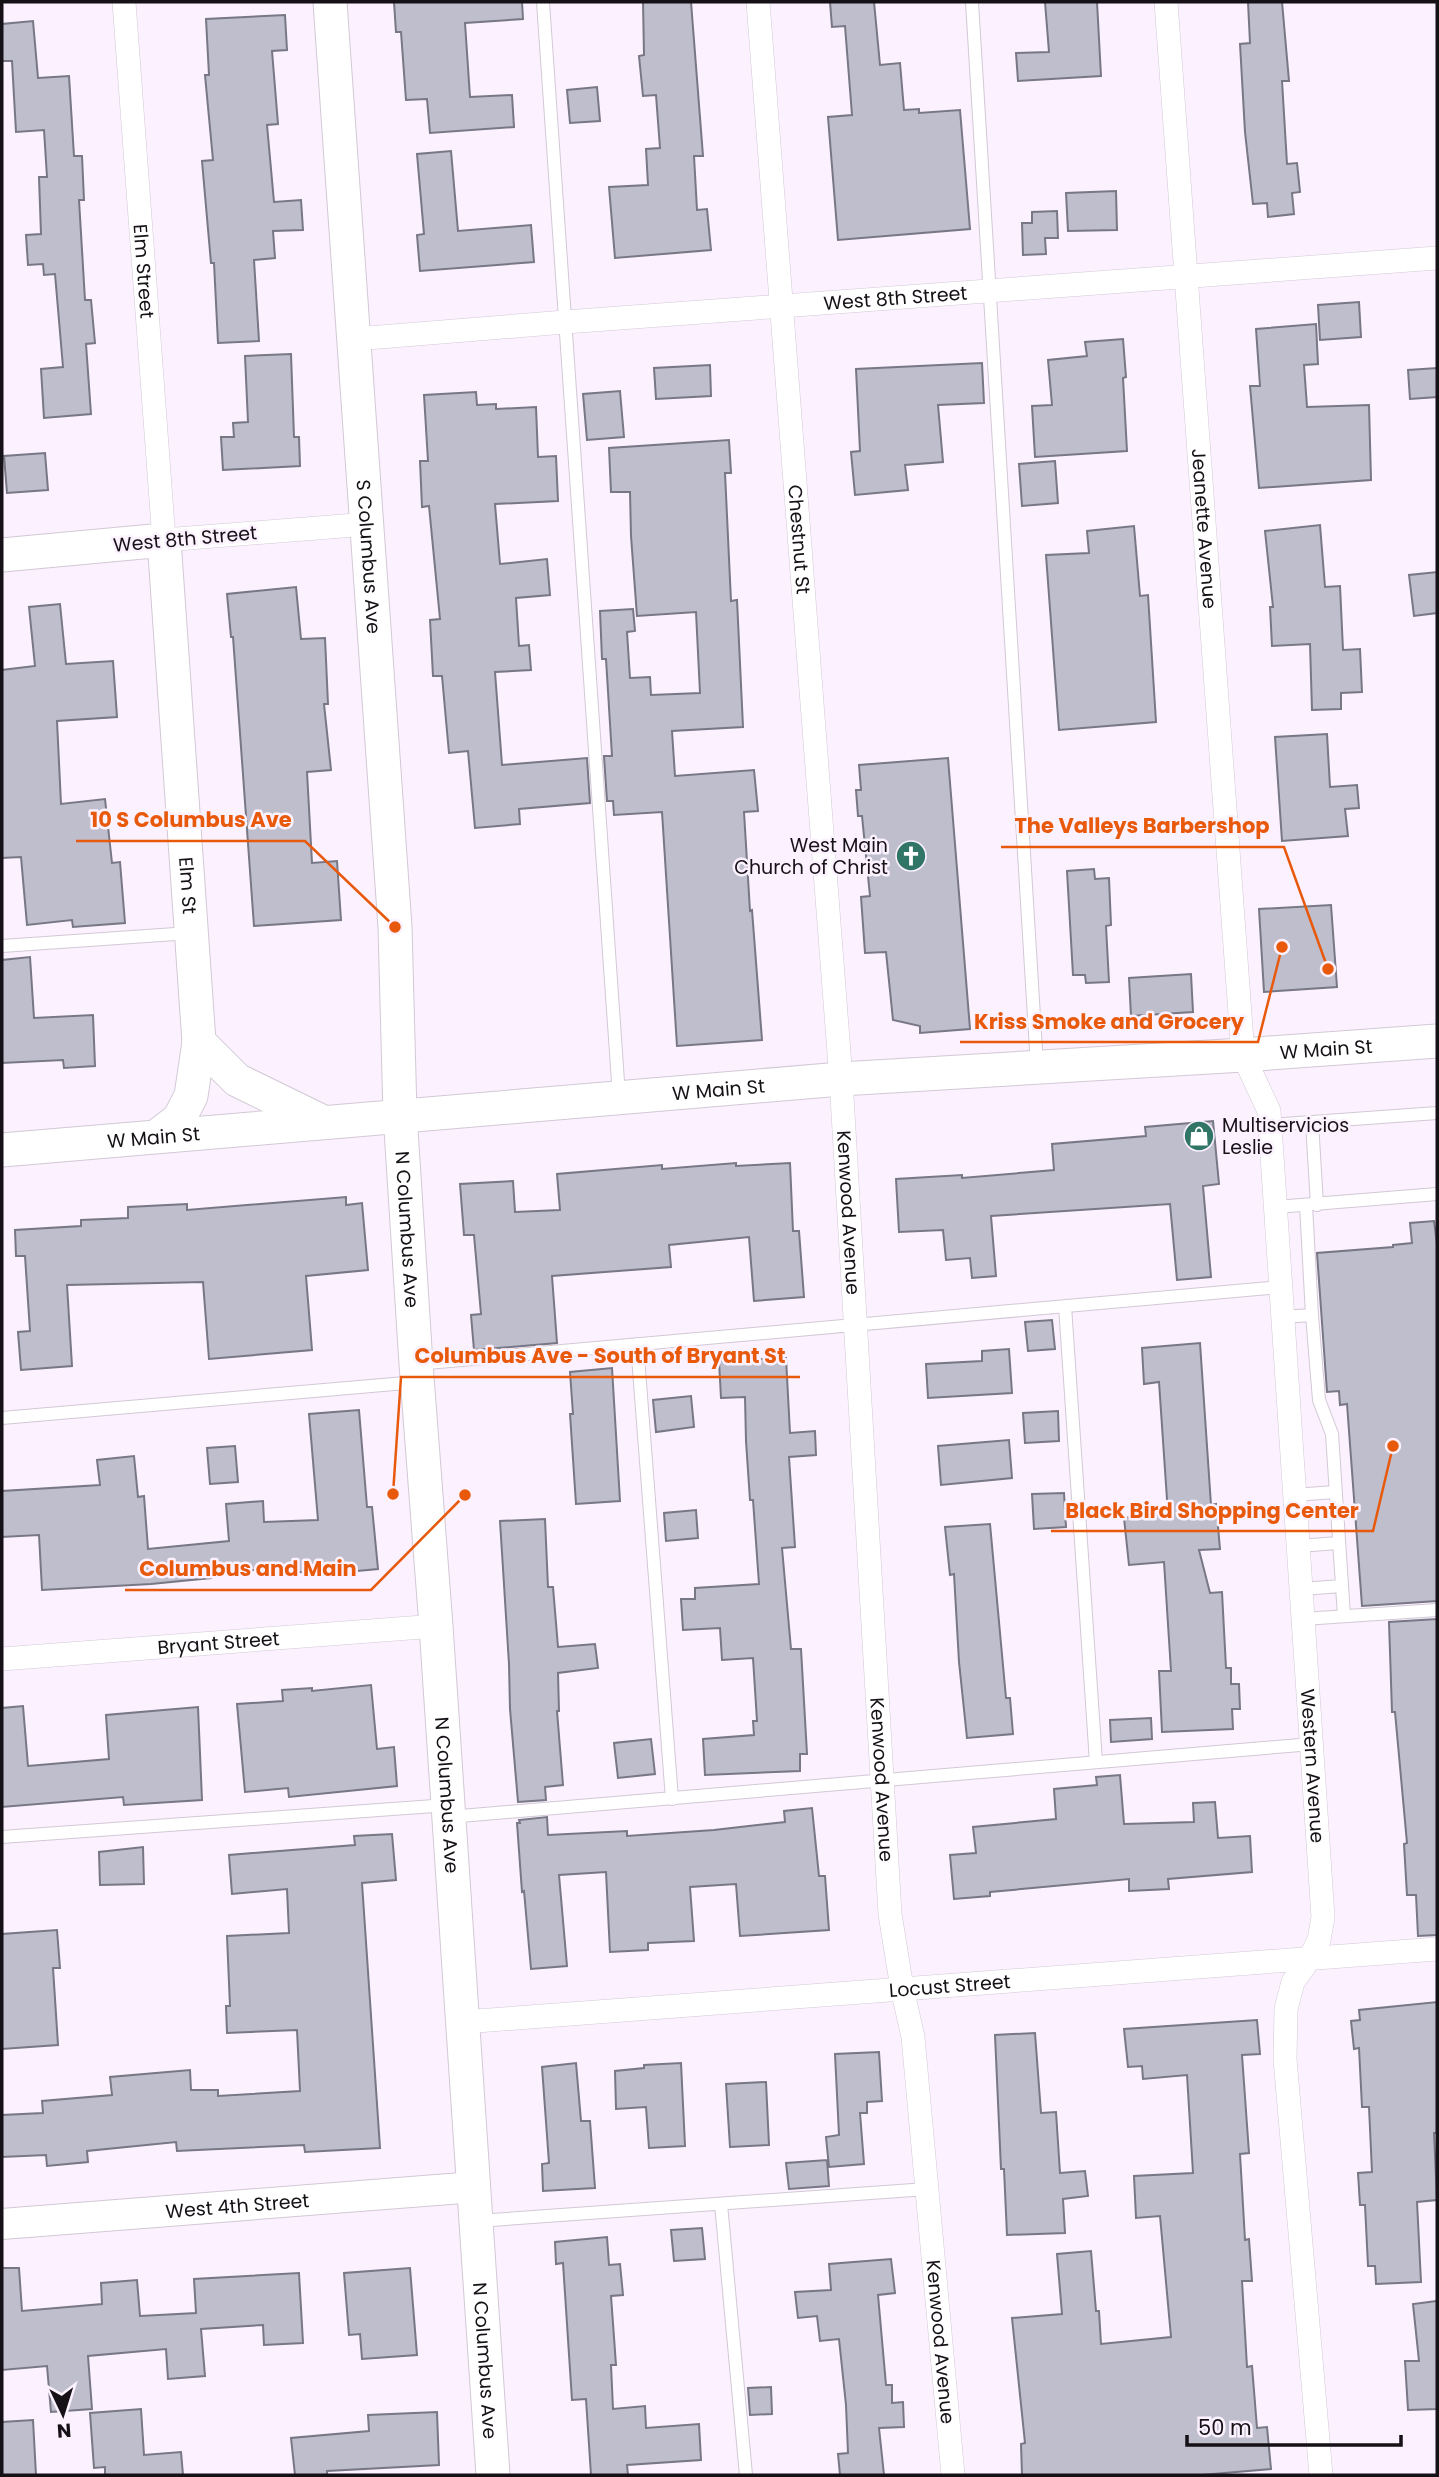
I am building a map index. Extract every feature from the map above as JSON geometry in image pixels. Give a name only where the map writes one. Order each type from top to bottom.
[{"type":"main road","name":"S Columbus Ave","points":[[330,2],[395,927],[400,1114]]},
{"type":"main road","name":"West 8th Street","points":[[2,555],[164,540]]},
{"type":"main road","name":"Elm St","points":[[157,1136],[179,1119],[191,1096],[199,1042],[164,540]]},
{"type":"main road","name":"W Main St","points":[[2,1150],[400,1114],[841,1079],[1437,1041]]},
{"type":"main road","points":[[199,1042],[237,1080],[321,1121]]},
{"type":"main road","name":"N Columbus Ave","points":[[400,1114],[493,2475]]},
{"type":"street","name":"Elm Street","points":[[124,2],[164,540]]},
{"type":"street","name":"Chestnut St","points":[[758,2],[841,1079]]},
{"type":"street","name":"Jeanette Avenue","points":[[1166,2],[1243,1055]]},
{"type":"street","name":"West 8th Street","points":[[355,339],[1437,258]]},
{"type":"street","name":"West 8th Street","points":[[164,540],[368,524]]},
{"type":"street","name":"Western Avenue","points":[[1243,1055],[1269,1111],[1323,1917],[1319,1940],[1293,1982],[1286,2009],[1285,2059],[1321,2475]]},
{"type":"street","name":"Kenwood Avenue","points":[[841,1079],[890,1914],[913,2037],[953,2475]]},
{"type":"street","name":"Bryant Street","points":[[2,1659],[436,1626]]},
{"type":"street","name":"Locust Street","points":[[463,2022],[1437,1949]]},
{"type":"street","name":"West 4th Street","points":[[2,2224],[475,2187]]},
{"type":"lane","points":[[543,2],[620,1097]]},
{"type":"lane","points":[[972,2],[1037,1067]]},
{"type":"lane","points":[[2,946],[192,933]]},
{"type":"lane","points":[[1270,1125],[1437,1113]]},
{"type":"lane","points":[[1312,1122],[1312,1315],[1319,1400],[1332,1434],[1344,1616]]},
{"type":"lane","points":[[1276,1206],[1437,1194]]},
{"type":"lane","points":[[2,1418],[416,1373],[637,1344],[1280,1287]]},
{"type":"lane","points":[[1065,1306],[1096,1762]]},
{"type":"lane","points":[[1282,1317],[1312,1315]]},
{"type":"lane","points":[[637,1344],[672,1798]]},
{"type":"lane","points":[[1294,1495],[1335,1492]]},
{"type":"lane","points":[[1298,1546],[1338,1543]]},
{"type":"lane","points":[[1301,1589],[1342,1586]]},
{"type":"lane","points":[[1303,1619],[1437,1610]]},
{"type":"lane","points":[[2,1837],[672,1798],[1312,1744]]},
{"type":"lane","points":[[477,2221],[927,2189]]},
{"type":"lane","points":[[721,2204],[746,2475]]},
{"type":"building","points":[[394,2],[522,2],[523,19],[465,23],[470,97],[512,95],[514,127],[430,133],[427,99],[406,100],[401,32],[396,32]]},
{"type":"building","points":[[643,2],[691,2],[703,156],[694,156],[697,210],[707,209],[711,250],[615,258],[609,187],[648,185],[646,149],[660,148],[656,95],[643,96],[639,56],[644,55]]},
{"type":"building","points":[[830,2],[874,2],[880,65],[900,63],[904,110],[919,109],[919,113],[960,110],[970,229],[838,240],[828,117],[852,115],[845,26],[832,27]]},
{"type":"building","points":[[1045,2],[1097,2],[1101,76],[1018,81],[1016,53],[1049,52]]},
{"type":"building","points":[[1248,2],[1282,2],[1289,81],[1282,81],[1287,164],[1297,163],[1300,192],[1292,193],[1294,214],[1268,217],[1267,203],[1253,204],[1245,132],[1240,44],[1250,43]]},
{"type":"building","points":[[285,15],[287,50],[272,51],[278,124],[267,125],[274,202],[301,200],[303,230],[273,231],[275,258],[254,260],[259,341],[218,343],[214,263],[211,263],[202,161],[213,160],[205,75],[209,75],[206,19]]},
{"type":"building","points":[[33,21],[38,78],[69,76],[74,156],[82,156],[84,200],[79,200],[85,300],[91,300],[95,343],[86,344],[91,414],[44,418],[41,369],[63,367],[55,274],[44,275],[43,264],[28,265],[26,235],[41,234],[39,177],[47,177],[44,130],[16,132],[12,61],[2,61],[2,24]]},
{"type":"building","points":[[597,87],[600,121],[570,123],[567,90]]},
{"type":"building","points":[[451,151],[458,231],[531,225],[534,262],[420,271],[417,235],[424,234],[417,154]]},
{"type":"building","points":[[1116,191],[1117,230],[1068,231],[1066,193]]},
{"type":"building","points":[[1057,211],[1058,238],[1045,238],[1046,254],[1023,255],[1022,223],[1032,223],[1032,212]]},
{"type":"building","points":[[1359,302],[1361,337],[1320,340],[1318,305]]},
{"type":"building","points":[[1316,324],[1318,364],[1304,365],[1307,407],[1369,405],[1371,480],[1259,488],[1250,386],[1260,386],[1256,329]]},
{"type":"building","points":[[1123,339],[1127,451],[1035,457],[1032,406],[1052,405],[1048,360],[1087,356],[1085,342]]},
{"type":"building","points":[[291,354],[294,437],[299,437],[300,466],[223,470],[221,437],[234,437],[233,423],[248,422],[245,356]]},
{"type":"building","points":[[982,363],[984,403],[938,405],[943,462],[905,465],[908,490],[855,495],[851,452],[860,451],[856,369]]},
{"type":"building","points":[[710,365],[711,396],[656,399],[654,368]]},
{"type":"building","points":[[1437,368],[1437,397],[1410,399],[1408,370]]},
{"type":"building","points":[[620,391],[624,437],[587,440],[583,394]]},
{"type":"building","points":[[476,392],[477,405],[496,404],[496,409],[536,407],[538,457],[556,456],[558,501],[495,504],[500,564],[547,559],[550,595],[516,598],[519,646],[529,645],[531,670],[495,672],[502,765],[587,758],[590,803],[519,809],[520,824],[475,828],[468,751],[449,753],[442,676],[433,676],[430,620],[440,619],[429,506],[422,507],[420,461],[428,461],[424,395]]},
{"type":"building","points":[[729,440],[731,473],[725,473],[731,601],[737,600],[743,727],[672,731],[675,776],[754,770],[758,811],[744,812],[762,1040],[677,1046],[662,812],[614,815],[613,801],[607,801],[604,756],[612,756],[600,611],[633,609],[635,631],[627,632],[630,678],[650,677],[651,695],[700,693],[696,612],[637,616],[630,492],[611,492],[609,448]]},
{"type":"building","points":[[45,453],[48,490],[7,493],[4,456]]},
{"type":"building","points":[[1055,461],[1058,503],[1022,506],[1019,464]]},
{"type":"building","points":[[1320,525],[1325,587],[1340,586],[1343,650],[1360,649],[1362,692],[1341,693],[1341,709],[1312,710],[1310,644],[1272,646],[1270,607],[1273,607],[1265,531]]},
{"type":"building","points":[[1134,526],[1140,596],[1148,595],[1156,722],[1059,730],[1046,555],[1089,553],[1087,531]]},
{"type":"building","points":[[1437,572],[1437,613],[1414,616],[1409,575]]},
{"type":"building","points":[[296,587],[301,639],[325,638],[328,704],[324,704],[331,770],[307,772],[312,863],[337,861],[341,920],[254,926],[233,637],[227,594]]},
{"type":"building","points":[[60,604],[66,664],[113,661],[117,717],[57,721],[61,804],[105,799],[112,863],[120,862],[125,923],[73,927],[72,920],[27,925],[21,857],[2,858],[2,670],[35,666],[29,607]]},
{"type":"building","points":[[1327,734],[1330,787],[1357,785],[1359,808],[1345,809],[1348,836],[1282,841],[1275,737]]},
{"type":"building","name":"West Main Church of Christ","points":[[948,758],[970,1029],[920,1033],[920,1026],[893,1020],[886,952],[865,953],[861,897],[870,896],[862,816],[858,816],[856,790],[861,790],[859,765]]},
{"type":"building","points":[[1094,869],[1095,879],[1109,878],[1111,925],[1106,926],[1109,982],[1086,983],[1085,975],[1073,975],[1067,871]]},
{"type":"building","points":[[1331,905],[1337,987],[1264,992],[1259,909]]},
{"type":"building","points":[[30,957],[34,1018],[93,1015],[95,1066],[64,1068],[63,1060],[2,1063],[2,960]]},
{"type":"building","points":[[1191,974],[1193,1012],[1131,1016],[1129,978]]},
{"type":"building","points":[[1213,1121],[1219,1184],[1203,1186],[1211,1277],[1177,1280],[1170,1204],[991,1216],[996,1276],[972,1278],[970,1258],[946,1260],[943,1230],[899,1232],[896,1179],[962,1175],[962,1178],[1054,1170],[1052,1144],[1146,1136],[1145,1127]]},
{"type":"building","points":[[736,1163],[736,1166],[790,1163],[793,1231],[799,1231],[804,1297],[754,1301],[749,1237],[669,1245],[671,1267],[552,1276],[557,1343],[474,1350],[471,1315],[481,1314],[474,1235],[464,1235],[460,1184],[513,1181],[515,1212],[560,1210],[557,1174],[662,1165],[662,1169]]},
{"type":"building","points":[[346,1197],[346,1205],[362,1203],[368,1270],[306,1276],[312,1350],[209,1359],[203,1282],[67,1285],[72,1366],[21,1370],[18,1332],[30,1331],[25,1256],[16,1256],[15,1230],[81,1226],[81,1220],[128,1218],[128,1207],[187,1204],[187,1210]]},
{"type":"building","points":[[1434,1221],[1437,1244],[1437,1601],[1362,1606],[1347,1404],[1340,1405],[1339,1391],[1327,1392],[1317,1253],[1412,1243],[1410,1223]]},
{"type":"building","points":[[1052,1320],[1055,1349],[1028,1351],[1025,1322]]},
{"type":"building","points":[[1200,1343],[1211,1505],[1216,1504],[1220,1549],[1199,1550],[1210,1593],[1222,1592],[1226,1668],[1231,1668],[1231,1684],[1239,1684],[1240,1709],[1232,1709],[1233,1729],[1162,1732],[1159,1671],[1171,1671],[1164,1562],[1129,1565],[1124,1518],[1168,1514],[1159,1382],[1144,1384],[1142,1348]]},
{"type":"building","points":[[1009,1349],[1012,1393],[928,1398],[926,1364],[982,1361],[982,1351]]},
{"type":"building","points":[[786,1358],[790,1433],[815,1431],[816,1455],[789,1457],[795,1547],[782,1548],[791,1649],[801,1649],[807,1754],[800,1754],[800,1771],[705,1775],[703,1739],[754,1735],[753,1721],[757,1721],[753,1658],[722,1660],[720,1628],[683,1630],[681,1599],[695,1599],[695,1588],[759,1584],[753,1500],[750,1500],[745,1397],[721,1398],[719,1361]]},
{"type":"building","points":[[612,1368],[620,1501],[576,1504],[570,1372]]},
{"type":"building","points":[[691,1396],[694,1427],[656,1432],[653,1400]]},
{"type":"building","points":[[359,1410],[367,1507],[372,1507],[378,1569],[336,1573],[276,1573],[276,1568],[211,1574],[211,1578],[151,1584],[42,1590],[39,1535],[2,1537],[2,1491],[100,1485],[97,1460],[134,1456],[138,1497],[144,1496],[148,1549],[229,1541],[226,1504],[263,1501],[264,1522],[318,1520],[309,1414]]},
{"type":"building","points":[[1058,1411],[1059,1441],[1025,1443],[1023,1413]]},
{"type":"building","points":[[1009,1440],[1012,1478],[941,1485],[938,1446]]},
{"type":"building","points":[[235,1446],[238,1482],[210,1484],[207,1448]]},
{"type":"building","points":[[1064,1493],[1066,1527],[1034,1529],[1032,1494]]},
{"type":"building","points":[[696,1510],[698,1538],[666,1541],[664,1513]]},
{"type":"building","points":[[545,1519],[548,1587],[553,1587],[558,1647],[595,1644],[598,1668],[558,1673],[557,1711],[563,1785],[545,1787],[546,1800],[518,1802],[500,1521]]},
{"type":"building","points":[[990,1524],[1006,1698],[1010,1698],[1013,1734],[967,1738],[954,1574],[950,1575],[945,1527]]},
{"type":"building","points":[[1437,1619],[1437,1935],[1418,1936],[1416,1895],[1407,1895],[1404,1844],[1407,1843],[1395,1712],[1392,1712],[1389,1622]]},
{"type":"building","points":[[371,1685],[377,1749],[394,1747],[397,1786],[289,1797],[288,1788],[245,1792],[237,1704],[283,1701],[282,1690],[312,1688],[312,1691]]},
{"type":"building","points":[[23,1706],[28,1766],[109,1759],[106,1715],[198,1707],[202,1800],[124,1805],[123,1797],[2,1807],[2,1708]]},
{"type":"building","points":[[1151,1718],[1152,1739],[1111,1742],[1110,1720]]},
{"type":"building","points":[[651,1739],[655,1774],[618,1778],[614,1743]]},
{"type":"building","points":[[1120,1775],[1124,1824],[1194,1822],[1193,1803],[1215,1802],[1218,1838],[1250,1836],[1252,1872],[1168,1879],[1169,1889],[1129,1891],[1129,1879],[990,1892],[990,1896],[954,1899],[950,1855],[976,1853],[973,1827],[1056,1819],[1054,1789],[1097,1785],[1096,1777]]},
{"type":"building","points":[[812,1808],[819,1876],[825,1876],[829,1930],[740,1936],[736,1884],[690,1887],[694,1941],[648,1943],[648,1950],[610,1952],[606,1872],[559,1875],[567,1966],[531,1969],[524,1891],[522,1892],[517,1823],[520,1823],[519,1820],[547,1817],[548,1835],[627,1831],[627,1836],[785,1822],[784,1811]]},
{"type":"building","points":[[392,1834],[396,1880],[362,1883],[380,2148],[305,2152],[304,2145],[177,2151],[176,2142],[87,2151],[88,2162],[47,2166],[46,2155],[2,2157],[2,2115],[43,2113],[42,2101],[112,2095],[110,2077],[190,2070],[191,2090],[218,2090],[218,2096],[300,2091],[297,2030],[227,2033],[226,2006],[230,2006],[227,1936],[289,1933],[287,1889],[232,1894],[229,1855],[355,1845],[354,1836]]},
{"type":"building","points":[[143,1847],[144,1884],[100,1885],[99,1852]]},
{"type":"building","points":[[57,1930],[60,1968],[53,1968],[58,2045],[2,2049],[2,1934]]},
{"type":"building","points":[[1437,2002],[1437,2133],[1434,2133],[1437,2200],[1417,2202],[1421,2282],[1376,2284],[1375,2266],[1368,2266],[1365,2205],[1360,2205],[1358,2173],[1372,2172],[1369,2107],[1362,2107],[1359,2048],[1354,2049],[1351,2021],[1360,2020],[1359,2010]]},
{"type":"building","points":[[1257,2020],[1260,2054],[1242,2055],[1249,2153],[1240,2154],[1245,2240],[1249,2239],[1252,2281],[1242,2281],[1247,2367],[1252,2366],[1257,2428],[1267,2427],[1271,2469],[1201,2475],[1022,2475],[1021,2444],[1025,2443],[1012,2318],[1062,2314],[1057,2254],[1091,2251],[1101,2344],[1171,2337],[1160,2216],[1136,2218],[1134,2176],[1193,2173],[1187,2075],[1143,2079],[1142,2066],[1128,2067],[1124,2029]]},
{"type":"building","points":[[1035,2033],[1041,2113],[1056,2112],[1060,2173],[1085,2171],[1088,2196],[1063,2199],[1065,2233],[1007,2235],[995,2035]]},
{"type":"building","points":[[879,2052],[882,2101],[867,2102],[867,2113],[860,2113],[864,2164],[829,2167],[826,2137],[839,2135],[835,2054]]},
{"type":"building","points":[[576,2063],[581,2121],[590,2121],[595,2188],[543,2191],[542,2164],[549,2163],[542,2067]]},
{"type":"building","points":[[681,2063],[685,2146],[649,2148],[646,2107],[616,2109],[615,2071],[644,2068],[644,2065]]},
{"type":"building","points":[[766,2082],[769,2145],[730,2147],[726,2084]]},
{"type":"building","points":[[827,2160],[829,2186],[789,2189],[786,2163]]},
{"type":"building","points":[[702,2228],[705,2259],[674,2261],[671,2230]]},
{"type":"building","points":[[607,2237],[609,2265],[620,2264],[623,2295],[611,2296],[616,2365],[611,2365],[613,2409],[645,2406],[646,2428],[699,2424],[701,2460],[627,2465],[628,2475],[591,2475],[586,2399],[572,2400],[563,2263],[556,2264],[555,2242]]},
{"type":"building","points":[[891,2259],[895,2293],[878,2295],[886,2385],[892,2385],[892,2403],[903,2402],[904,2427],[879,2428],[884,2475],[840,2475],[838,2454],[848,2453],[839,2339],[820,2341],[817,2316],[798,2318],[795,2292],[831,2290],[829,2264]]},
{"type":"building","points":[[2,2268],[19,2268],[22,2311],[102,2304],[101,2283],[137,2280],[140,2316],[196,2313],[194,2279],[299,2273],[303,2343],[264,2345],[263,2325],[201,2329],[205,2376],[168,2379],[166,2349],[88,2356],[92,2409],[51,2412],[47,2366],[2,2370]]},
{"type":"building","points":[[410,2268],[417,2355],[362,2359],[360,2334],[349,2335],[344,2273]]},
{"type":"building","points":[[1437,2301],[1437,2409],[1408,2410],[1405,2361],[1419,2361],[1413,2304]]},
{"type":"building","points":[[771,2387],[772,2414],[750,2415],[748,2388]]},
{"type":"building","points":[[141,2409],[144,2455],[181,2452],[183,2475],[105,2475],[105,2467],[94,2468],[90,2413]]},
{"type":"building","points":[[437,2412],[439,2465],[327,2471],[327,2475],[295,2475],[291,2438],[369,2431],[368,2415]]},
{"type":"building","points":[[33,2420],[36,2475],[2,2475],[2,2422]]},
{"type":"place","name":"West Main Church of Christ","points":[[911,856]]},
{"type":"place","name":"10 S Columbus Ave","points":[[395,927]]},
{"type":"place","name":"Kriss Smoke and Grocery","points":[[1282,947]]},
{"type":"place","name":"The Valleys Barbershop","points":[[1328,969]]},
{"type":"place","name":"Multiservicios Leslie","points":[[1199,1136]]},
{"type":"place","name":"Black Bird Shopping Center","points":[[1393,1446]]},
{"type":"place","name":"Columbus Ave - South of Bryant St","points":[[393,1494]]},
{"type":"place","name":"Columbus and Main","points":[[465,1495]]}]
